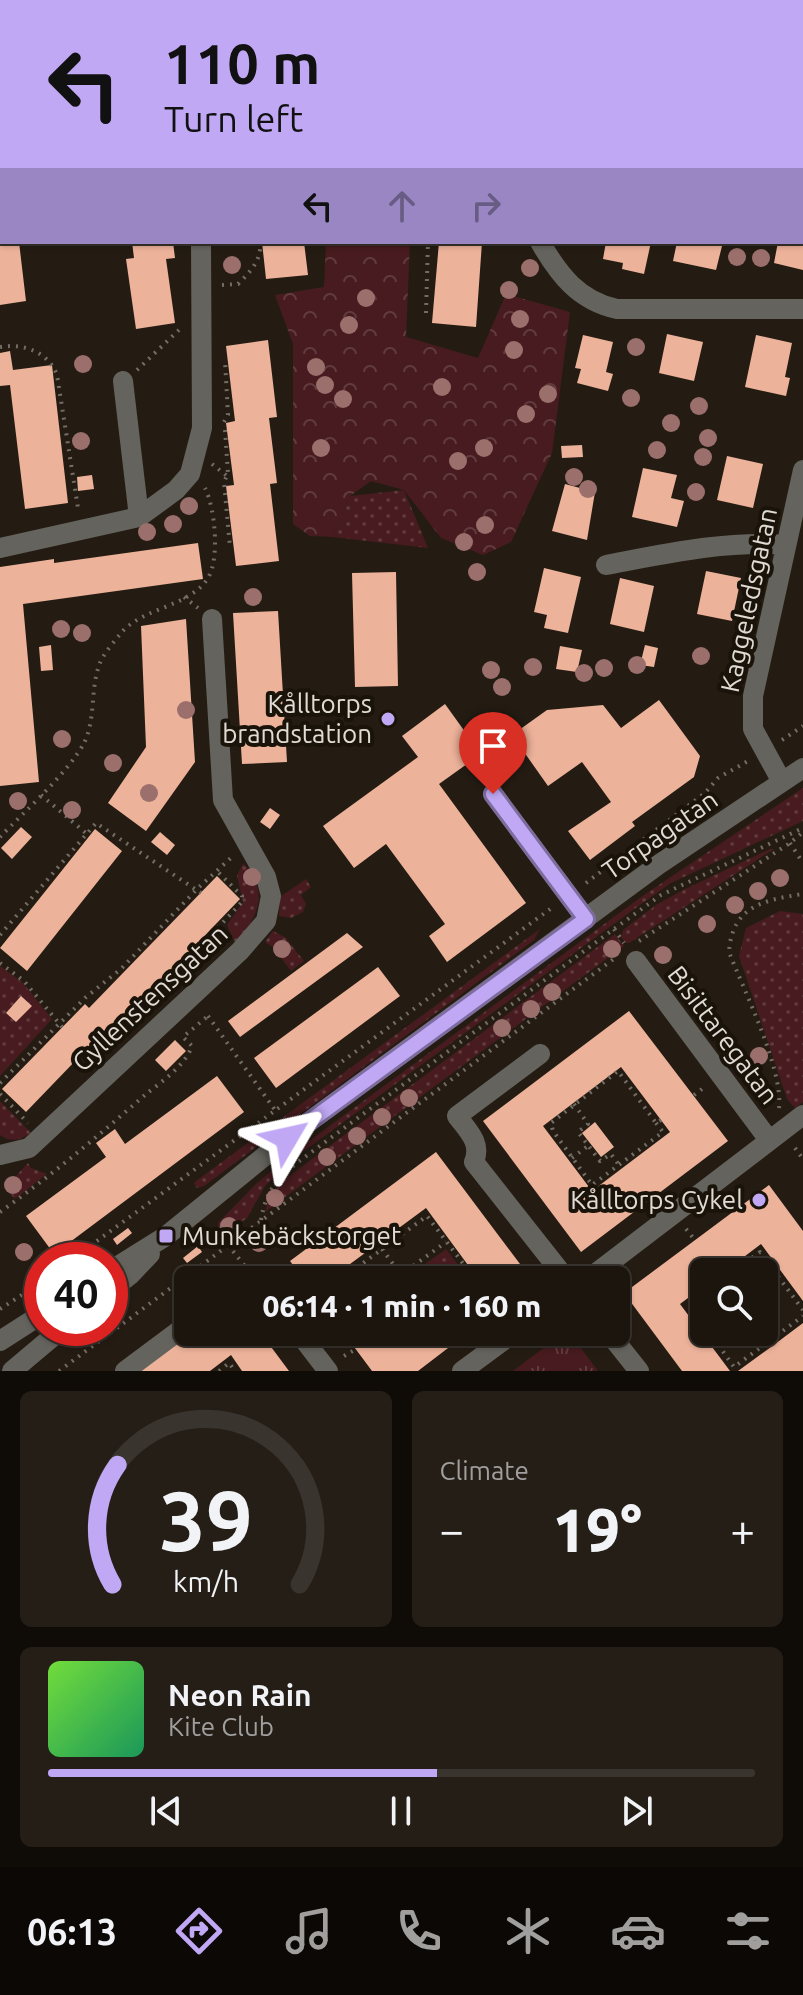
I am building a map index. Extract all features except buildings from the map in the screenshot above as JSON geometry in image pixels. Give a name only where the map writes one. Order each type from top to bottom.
[{"type":"street","points":[[0,548],[139,517],[176,490],[190,474],[202,428],[201,244]]},
{"type":"street","points":[[541,244],[554,266],[596,304],[617,309],[803,309]]},
{"type":"street","points":[[123,381],[139,517]]},
{"type":"street","name":"Kaggeledsgatan","points":[[782,782],[753,729],[753,696],[803,470]]},
{"type":"street","points":[[606,565],[665,554],[762,543],[786,545]]},
{"type":"street","name":"Gyllenstensgatan","points":[[0,1155],[29,1148],[240,951],[266,921],[271,896],[266,877],[223,800],[212,619]]},
{"type":"street","name":"Torpagatan","points":[[128,1260],[166,1236],[287,1138],[658,865],[803,768]]},
{"type":"street","points":[[493,794],[586,919]]},
{"type":"street","name":"Bisittaregatan","points":[[626,955],[776,1135]]},
{"type":"street","points":[[540,1054],[457,1116],[475,1141],[478,1152],[474,1162],[556,1266]]},
{"type":"street","points":[[605,1266],[803,1115]]},
{"type":"street","name":"Torpagatan","points":[[128,1277],[166,1236]]},
{"type":"street","points":[[24,1324],[2,1337],[19,1365],[42,1346]]},
{"type":"street","points":[[125,1371],[174,1334]]},
{"type":"street","points":[[309,1346],[328,1371]]},
{"type":"street","points":[[462,1371],[496,1346]]},
{"type":"street","points":[[619,1346],[639,1371]]},
{"type":"path","points":[[221,285],[238,284],[249,273],[257,262],[260,244]]},
{"type":"path","points":[[426,313],[428,244]]},
{"type":"path","points":[[123,381],[150,361],[167,339],[187,323]]},
{"type":"path","points":[[0,347],[23,347],[41,353],[54,367],[79,515]]},
{"type":"path","points":[[0,837],[41,795],[84,743],[92,719],[101,660],[123,630],[138,619],[191,594],[209,577],[214,561],[214,521],[210,498],[202,484],[190,474]]},
{"type":"path","points":[[95,1242],[693,803],[718,778],[803,726]]},
{"type":"path","points":[[41,795],[87,834]]},
{"type":"path","points":[[0,935],[96,823],[199,891]]},
{"type":"path","points":[[59,1371],[261,1220],[626,955],[790,843],[803,830]]},
{"type":"path","points":[[261,1220],[264,1204],[276,1180],[298,1162],[661,895],[803,830]]},
{"type":"path","points":[[790,843],[803,863]]},
{"type":"path","points":[[0,1083],[21,1066],[97,989],[133,960],[217,871],[247,844]]},
{"type":"path","points":[[127,1026],[241,903],[242,896],[217,871]]},
{"type":"path","points":[[803,894],[759,903],[745,913],[730,937],[729,952],[770,1055],[780,1089],[776,1135],[803,1159]]},
{"type":"path","points":[[0,963],[24,981],[61,1025]]},
{"type":"path","points":[[97,989],[103,994]]},
{"type":"path","points":[[191,996],[275,1110]]},
{"type":"path","points":[[0,1212],[43,1182],[170,1073],[191,1051],[192,1046],[183,1037],[208,1016]]},
{"type":"path","points":[[618,1071],[659,1122],[663,1132],[592,1185],[553,1131],[551,1123],[574,1104],[618,1071]]},
{"type":"path","points":[[0,1094],[31,1126]]},
{"type":"path","points":[[574,1104],[588,1124],[578,1132],[588,1146],[600,1161],[611,1154],[619,1165]]},
{"type":"path","points":[[572,1158],[588,1146]]},
{"type":"path","points":[[359,1266],[427,1216],[467,1266]]},
{"type":"path","points":[[417,1266],[446,1242]]},
{"type":"path","points":[[228,1245],[245,1266]]},
{"type":"path","points":[[382,1249],[395,1266]]},
{"type":"path","points":[[778,1276],[803,1313],[778,1335]]},
{"type":"path","points":[[0,1309],[24,1294]]},
{"type":"path","points":[[719,1346],[734,1367],[766,1346]]},
{"type":"path","points":[[219,1371],[229,1363],[235,1371]]},
{"type":"green space","points":[[326,244],[410,244],[406,337],[478,358],[506,294],[570,312],[552,453],[511,542],[483,555],[441,538],[404,490],[371,481],[350,496],[333,537],[310,536],[293,524],[293,344],[275,295],[324,287]]},
{"type":"green space","points":[[404,490],[428,548],[333,537],[350,496]]},
{"type":"green space","points":[[803,788],[803,821],[671,883],[637,907],[293,1159],[265,1186],[247,1218],[223,1236],[219,1234],[218,1223],[290,1155],[641,897]]},
{"type":"green space","points":[[774,849],[629,943],[621,937],[623,930],[656,905]]},
{"type":"green space","points":[[243,863],[252,874],[259,894],[255,914],[236,945],[227,925],[243,902],[237,876]]},
{"type":"green space","points":[[306,879],[311,887],[301,895],[306,904],[303,912],[291,918],[279,916],[280,897]]},
{"type":"green space","points":[[780,911],[803,914],[803,1102],[795,1108],[787,1099],[739,956],[746,928]]},
{"type":"green space","points":[[540,929],[534,940],[204,1186],[197,1188],[196,1181]]},
{"type":"green space","points":[[273,931],[285,937],[304,961],[291,971],[273,947],[265,942]]},
{"type":"green space","points":[[615,934],[624,946],[265,1212],[269,1197],[288,1177]]},
{"type":"green space","points":[[0,966],[23,983],[52,1019],[0,1076]]},
{"type":"green space","points":[[0,1101],[31,1133],[16,1140],[0,1135]]},
{"type":"green space","points":[[28,1163],[31,1168],[47,1174],[15,1199],[5,1188]]},
{"type":"green space","points":[[446,1249],[459,1266],[423,1266]]},
{"type":"green space","points":[[546,1346],[579,1346],[598,1371],[513,1371]]},
{"type":"place","name":"Kålltorps brandstation","points":[[388,719]]},
{"type":"place","name":"Kålltorps Cykel","points":[[759,1200]]},
{"type":"place","name":"Munkebäckstorget","points":[[166,1236]]},
{"type":"route","points":[[287,1138],[586,919],[493,794]]}]
